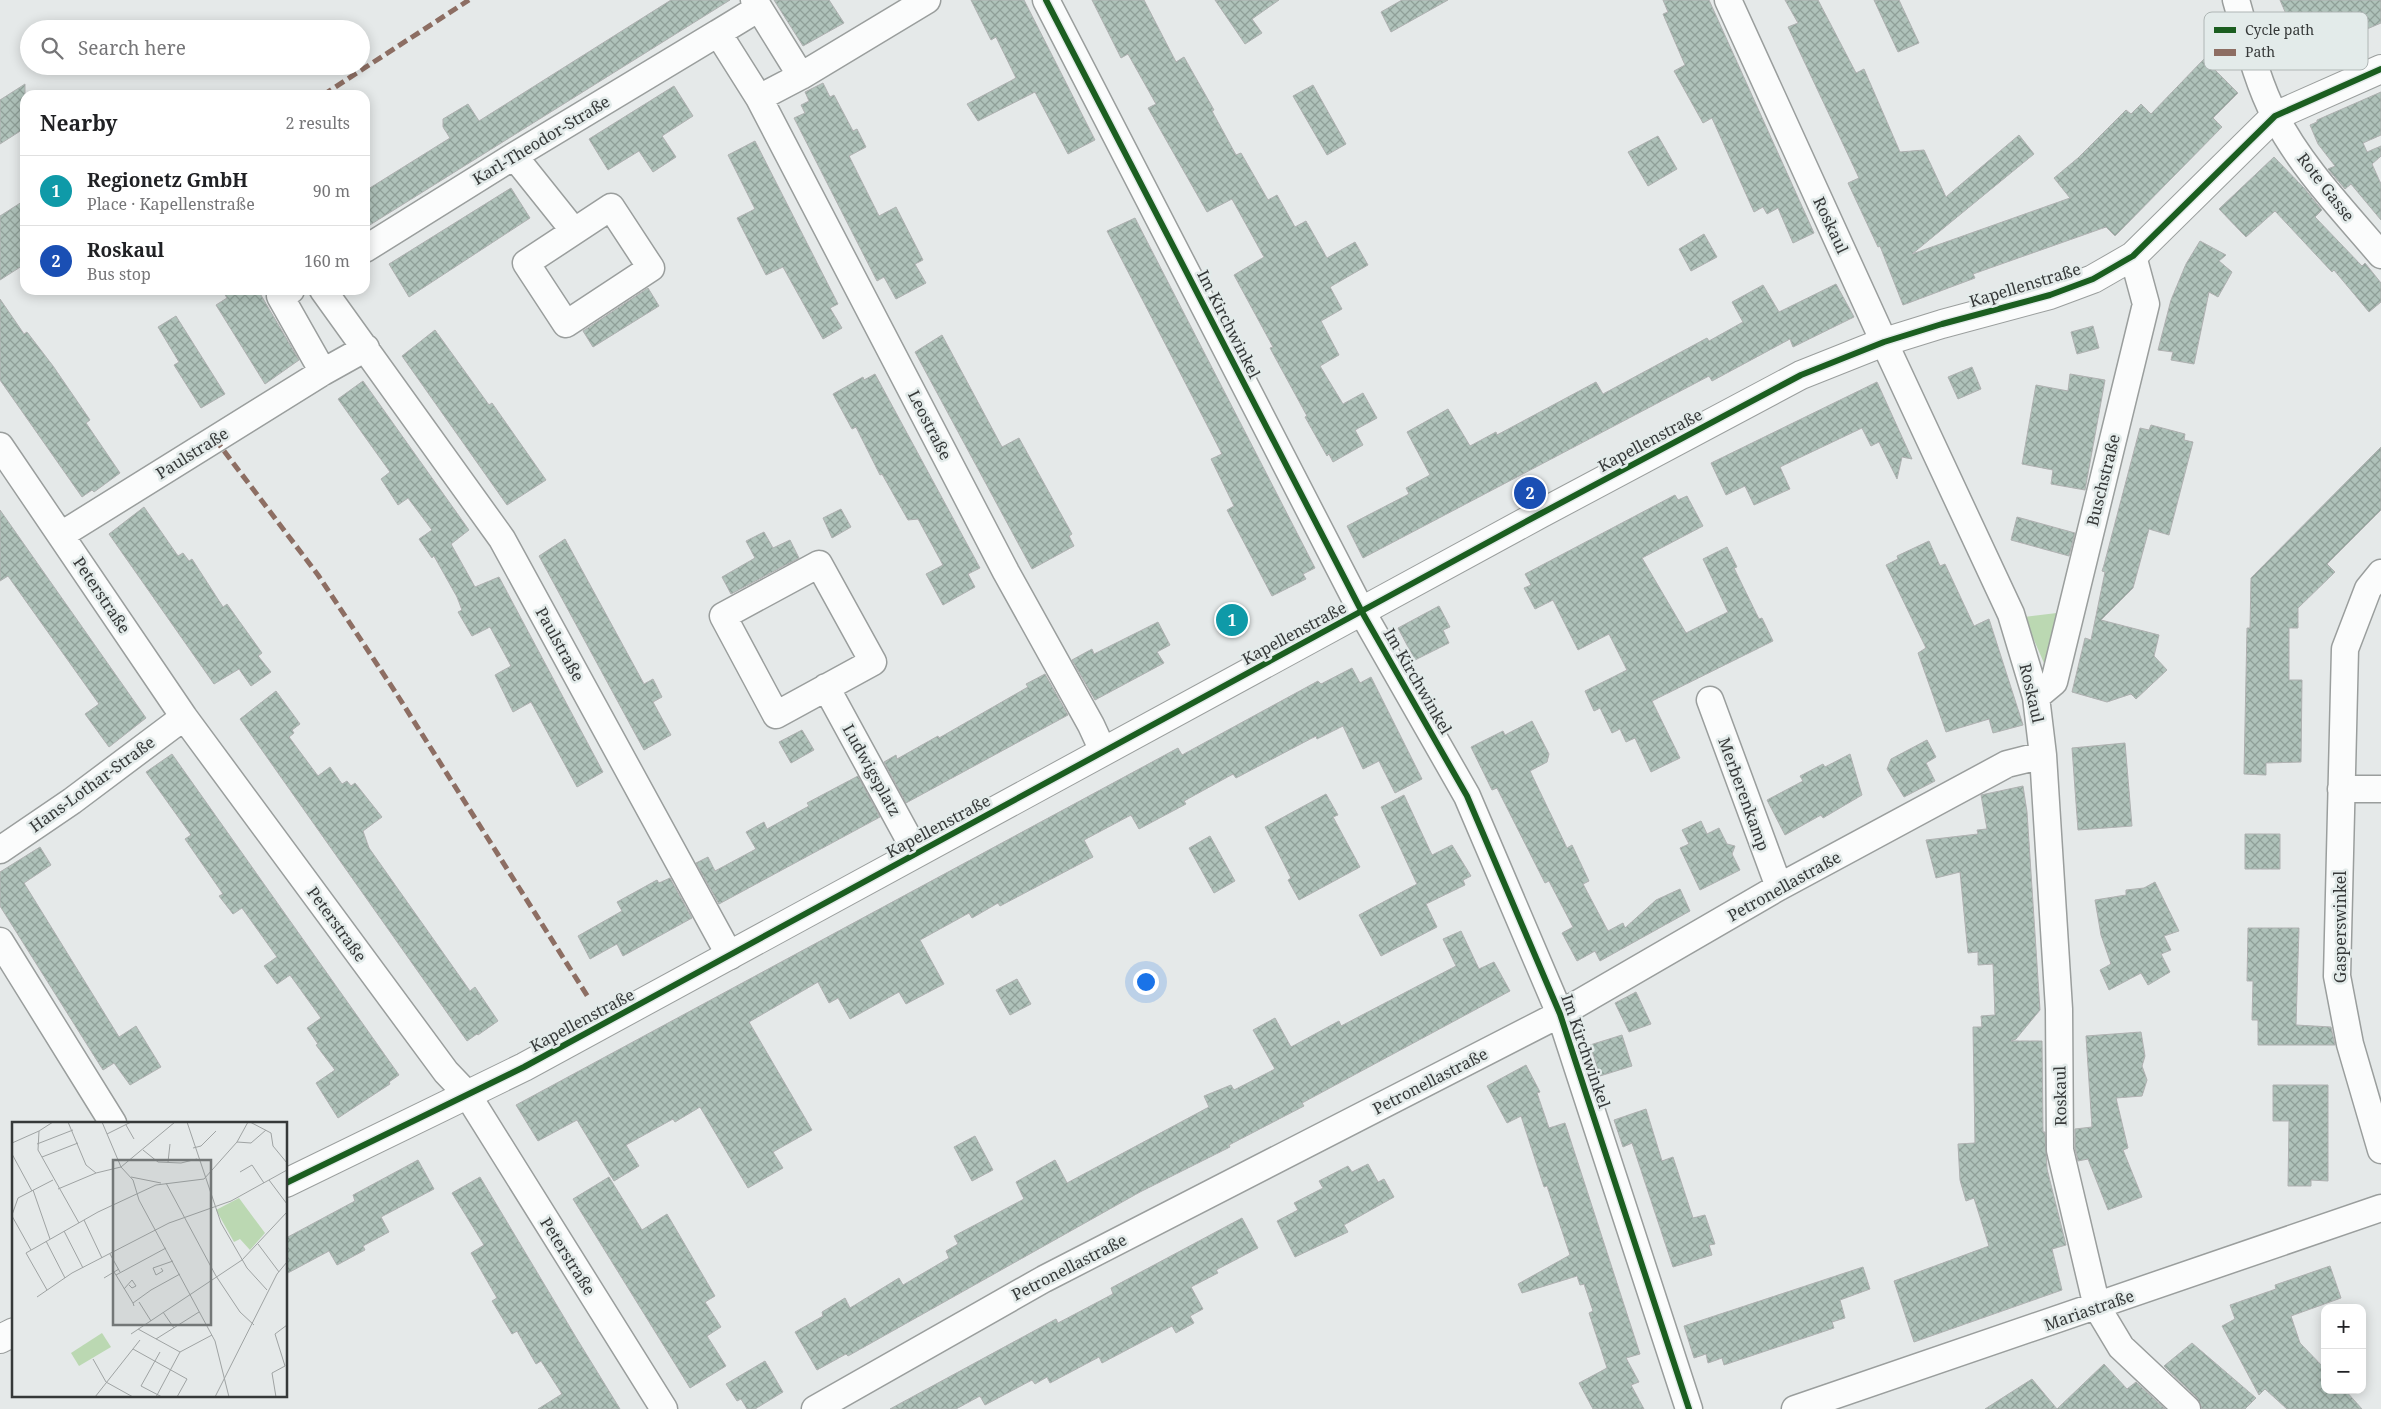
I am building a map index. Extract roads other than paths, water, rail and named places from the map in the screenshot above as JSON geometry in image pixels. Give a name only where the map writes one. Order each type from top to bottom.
[{"type":"street","points":[[760,98],[801,76],[927,0]]},
{"type":"street","name":"Im Kirchwinkel","points":[[1046,0],[1362,612],[1468,796],[1560,1014],[1689,1409]]},
{"type":"street","name":"Roskaul","points":[[1728,0],[2011,614],[2036,697],[2043,755],[2059,1009],[2060,1150],[2096,1307],[2121,1347],[2187,1409]]},
{"type":"street","points":[[718,33],[757,4],[801,76]]},
{"type":"street","name":"Leostraße","points":[[718,33],[760,98],[1006,572],[1091,725],[1103,751]]},
{"type":"street","name":"Karl-Theodor-Straße","points":[[370,246],[514,156],[718,33]]},
{"type":"street","name":"Kapellenstraße","points":[[288,1182],[524,1067],[730,956],[916,852],[1801,375],[1884,342],[1942,324],[2050,295],[2093,279],[2133,256],[2275,116],[2381,69]]},
{"type":"street","name":"Rote Gasse","points":[[2256,70],[2275,116],[2311,171],[2381,255]]},
{"type":"street","points":[[514,156],[574,231]]},
{"type":"street","points":[[611,207],[651,268],[566,324],[526,263],[574,231],[611,207]]},
{"type":"street","name":"Buschstraße","points":[[2036,697],[2054,682],[2146,304],[2133,256]]},
{"type":"street","points":[[282,295],[280,296],[324,372]]},
{"type":"street","name":"Paulstraße","points":[[327,295],[502,539],[730,956]]},
{"type":"street","name":"Paulstraße","points":[[61,535],[366,348]]},
{"type":"street","name":"Peterstraße","points":[[0,446],[184,717],[446,1072],[467,1094],[664,1409]]},
{"type":"street","points":[[819,564],[873,662],[826,687],[776,715],[723,616],[819,564]]},
{"type":"street","name":"Gasperswinkel","points":[[2381,573],[2368,589],[2345,649],[2337,976],[2350,1044],[2381,1150]]},
{"type":"street","name":"Ludwigsplatz","points":[[826,687],[916,852]]},
{"type":"street","name":"Merberenkamp","points":[[1710,700],[1779,887]]},
{"type":"street","name":"Hans-Lothar-Straße","points":[[0,850],[72,801],[184,717]]},
{"type":"street","name":"Petronellastraße","points":[[815,1409],[1037,1283],[1560,1014],[1779,887],[2007,764],[2043,755]]},
{"type":"street","points":[[2341,789],[2381,789]]},
{"type":"street","points":[[0,941],[112,1122]]},
{"type":"street","name":"Mariastraße","points":[[1796,1409],[2381,1208]]},
{"type":"street","points":[[0,1339],[12,1333]]},
{"type":"place","name":"Roskaul","points":[[1530,493]]},
{"type":"place","name":"Regionetz GmbH","points":[[1232,620]]}]
